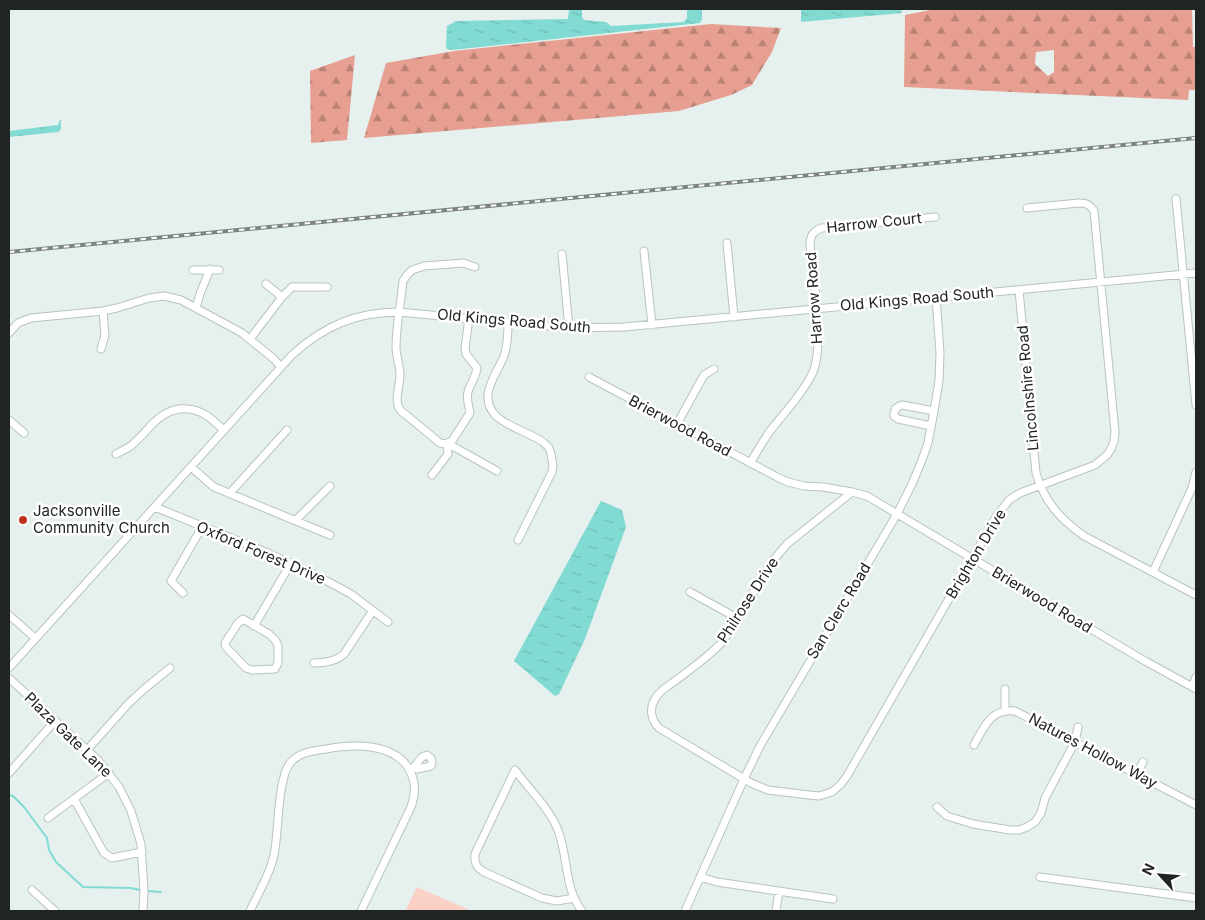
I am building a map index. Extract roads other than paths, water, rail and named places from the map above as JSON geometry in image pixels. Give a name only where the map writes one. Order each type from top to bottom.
[{"type":"street","points":[[1176,199],[1195,373],[1196,406]]},
{"type":"street","name":"Brighton Drive","points":[[651,711],[659,728],[751,783],[768,790],[809,796],[819,796],[832,792],[847,776],[996,517],[1010,500],[1020,493],[1095,465],[1107,456],[1114,441],[1115,432],[1094,212],[1091,206],[1080,202],[1027,208]]},
{"type":"street","name":"Harrow Court","points":[[813,233],[822,228],[935,218]]},
{"type":"street","name":"Harrow Road","points":[[750,463],[763,441],[794,403],[812,375],[816,364],[818,345],[810,244],[813,233]]},
{"type":"street","points":[[727,243],[734,317]]},
{"type":"street","points":[[644,251],[652,325]]},
{"type":"street","points":[[562,254],[569,328]]},
{"type":"street","points":[[475,268],[462,263],[424,266],[412,270],[403,281],[396,348],[400,371],[396,403],[399,410],[440,444],[447,444],[497,471]]},
{"type":"street","points":[[196,308],[210,269]]},
{"type":"street","points":[[193,270],[219,270]]},
{"type":"street","name":"Old Kings Road South","points":[[9,668],[302,346],[327,329],[363,316],[399,312],[569,328],[609,328],[1196,273]]},
{"type":"street","points":[[266,284],[282,297]]},
{"type":"street","points":[[250,338],[292,287],[327,286]]},
{"type":"street","name":"Lincolnshire Road","points":[[1019,290],[1036,473],[1050,503],[1060,516],[1084,536],[1196,595]]},
{"type":"street","points":[[9,333],[18,323],[31,318],[103,311],[148,298],[164,296],[181,300],[242,333],[281,367]]},
{"type":"street","name":"San Clerc Road","points":[[685,911],[760,746],[897,514],[922,460],[931,426],[939,381],[940,353],[936,297]]},
{"type":"street","points":[[101,349],[105,335],[103,311]]},
{"type":"street","points":[[447,444],[452,441],[470,413],[467,399],[468,392],[477,368],[466,354],[469,318]]},
{"type":"street","points":[[508,322],[504,356],[490,385],[488,402],[494,413],[502,420],[543,442],[551,454],[553,466],[552,472],[518,540]]},
{"type":"street","points":[[677,424],[704,375],[714,369]]},
{"type":"street","name":"Brierwood Road","points":[[589,377],[788,482],[867,496],[1145,661],[1194,688]]},
{"type":"street","points":[[931,426],[898,419],[894,416],[894,410],[897,406],[902,405],[934,411]]},
{"type":"street","points":[[116,454],[132,446],[156,419],[174,410],[183,408],[201,412],[224,430]]},
{"type":"street","points":[[9,420],[24,433]]},
{"type":"street","points":[[230,493],[287,430]]},
{"type":"street","points":[[432,475],[448,454],[447,444]]},
{"type":"street","points":[[191,467],[214,487],[330,535]]},
{"type":"street","points":[[1153,572],[1192,488],[1196,472]]},
{"type":"street","points":[[296,520],[330,486]]},
{"type":"street","name":"Philrose Drive","points":[[651,711],[658,694],[715,650],[724,640],[779,552],[852,492]]},
{"type":"street","name":"Oxford Forest Drive","points":[[155,507],[291,563],[351,594],[372,612],[388,622]]},
{"type":"street","points":[[183,593],[170,581],[202,527]]},
{"type":"street","points":[[254,626],[291,563]]},
{"type":"street","points":[[690,592],[737,618]]},
{"type":"street","points":[[314,663],[332,661],[344,654],[372,612]]},
{"type":"street","points":[[9,615],[36,638]]},
{"type":"street","points":[[242,619],[254,626],[269,634],[278,646],[278,663],[275,669],[252,670],[246,668],[226,646],[225,643],[242,619]]},
{"type":"street","points":[[87,750],[128,704],[170,668]]},
{"type":"street","points":[[1194,688],[1196,677]]},
{"type":"street","name":"Plaza Gate Lane","points":[[9,678],[98,760],[124,796],[131,811],[142,852],[143,911]]},
{"type":"street","points":[[974,745],[989,720],[996,714],[1005,711],[1004,689]]},
{"type":"street","name":"Natures Hollow Way","points":[[1005,711],[1020,712],[1196,805]]},
{"type":"street","points":[[9,773],[55,721]]},
{"type":"street","points":[[938,807],[947,816],[972,824],[1010,830],[1027,828],[1035,822],[1041,813],[1045,798],[1075,742],[1078,727]]},
{"type":"street","points":[[250,911],[272,864],[284,772],[290,762],[301,754],[342,746],[380,749],[392,753],[412,769],[414,784],[413,802],[361,911]]},
{"type":"street","points":[[1137,774],[1143,762]]},
{"type":"street","points":[[574,898],[557,901],[542,898],[484,872],[478,868],[474,861],[475,854],[515,770],[556,825],[561,838],[574,898],[582,911]]},
{"type":"street","points":[[48,818],[109,773]]},
{"type":"street","points":[[74,799],[108,856],[112,858],[142,852]]},
{"type":"street","points":[[700,877],[717,882],[833,899]]},
{"type":"street","points":[[1040,877],[1196,898]]},
{"type":"street","points":[[32,890],[55,911]]},
{"type":"street","points":[[776,911],[779,891]]},
{"type":"water","points":[[569,9],[582,9],[584,20],[606,22],[611,26],[684,22],[687,18],[687,9],[702,9],[702,19],[700,23],[452,50],[446,47],[447,26],[456,21],[568,19]]},
{"type":"water","points":[[801,9],[901,9],[902,13],[801,22]]},
{"type":"water","points":[[60,120],[61,129],[58,132],[9,137],[9,131],[58,125]]},
{"type":"water","points":[[601,501],[622,510],[626,527],[585,639],[559,694],[555,696],[514,661]]},
{"type":"waterway","points":[[9,795],[13,796],[24,807],[47,838],[49,850],[56,862],[83,887],[131,888],[140,890]]},
{"type":"waterway","points":[[147,891],[161,892]]},
{"type":"railway","points":[[9,252],[1196,138]]},
{"type":"place","name":"Jacksonville Community Church","points":[[23,520]]}]
